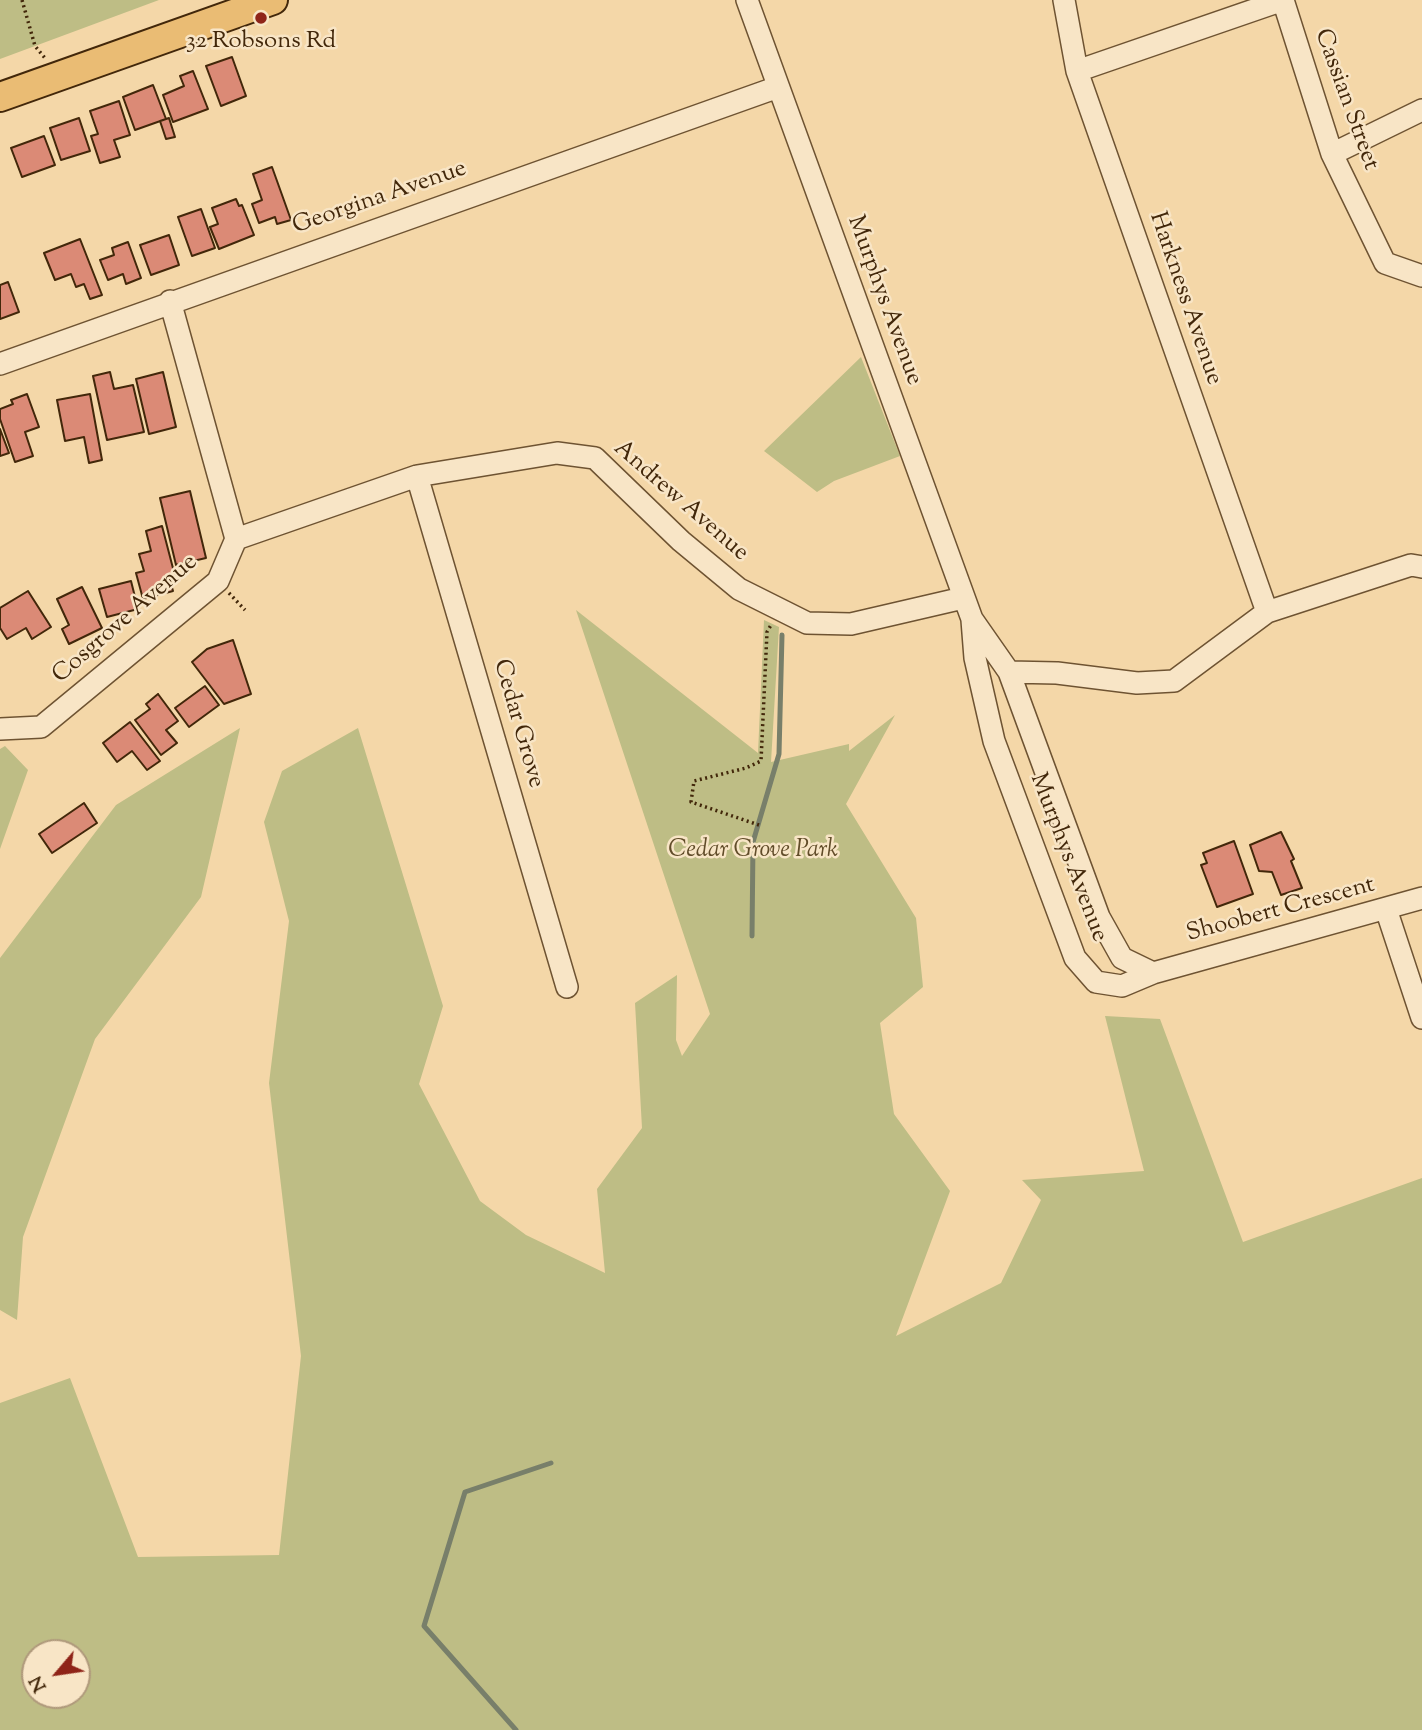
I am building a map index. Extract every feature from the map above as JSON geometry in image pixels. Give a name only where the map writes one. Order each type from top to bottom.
[{"type":"main road","points":[[0,97],[273,0]]},
{"type":"street","name":"Murphys Avenue","points":[[747,0],[963,598],[972,619],[1009,672],[1099,917],[1122,958],[1153,973]]},
{"type":"street","name":"Harkness Avenue","points":[[1064,0],[1077,71],[1266,612]]},
{"type":"street","name":"Cassian Street","points":[[1077,71],[1283,0],[1332,154],[1385,263],[1422,276]]},
{"type":"street","name":"Georgina Avenue","points":[[0,364],[170,301],[778,87]]},
{"type":"street","points":[[1332,154],[1422,110]]},
{"type":"street","points":[[170,301],[236,540]]},
{"type":"street","name":"Andrew Avenue","points":[[236,540],[417,476],[557,453],[595,458],[681,541],[739,589],[807,624],[851,624],[963,598]]},
{"type":"street","name":"Cedar Grove","points":[[417,476],[567,987]]},
{"type":"street","name":"Cosgrove Avenue","points":[[0,729],[41,727],[218,581],[236,540]]},
{"type":"street","points":[[1009,672],[1057,673],[1137,683],[1174,681],[1266,612],[1411,565],[1422,568]]},
{"type":"street","name":"Murphys Avenue","points":[[972,619],[975,658],[995,741],[1075,958],[1096,982],[1122,986],[1153,973]]},
{"type":"street","name":"Shoobert Crescent","points":[[1153,973],[1422,898]]},
{"type":"street","points":[[1386,909],[1422,1018]]},
{"type":"path","points":[[22,0],[35,46],[45,58]]},
{"type":"path","points":[[759,825],[691,802],[694,781],[746,768],[761,761],[767,632],[782,609]]},
{"type":"green space","points":[[0,0],[159,0],[0,59]]},
{"type":"green space","points":[[861,357],[900,456],[834,481],[817,492],[764,451]]},
{"type":"green space","name":"Cedar Grove Park","points":[[576,610],[758,753],[764,620],[779,627],[771,762],[849,744],[849,751],[895,715],[846,804],[916,918],[923,987],[880,1023],[894,1114],[950,1191],[896,1336],[1001,1283],[1041,1200],[1022,1180],[1144,1171],[1105,1016],[1160,1019],[1243,1242],[1422,1178],[1422,1730],[0,1730],[0,1403],[70,1378],[138,1557],[279,1555],[301,1356],[269,1083],[289,921],[264,822],[282,771],[358,728],[443,1006],[419,1084],[480,1201],[526,1235],[605,1273],[597,1189],[642,1128],[635,1003],[677,975],[676,1040],[682,1056],[710,1014]]},
{"type":"green space","points":[[240,728],[201,897],[95,1039],[23,1237],[17,1320],[0,1310],[0,958],[116,805]]},
{"type":"green space","points":[[5,746],[28,770],[0,849],[0,749]]},
{"type":"building","points":[[232,57],[246,96],[221,106],[206,66]]},
{"type":"building","points":[[193,71],[208,109],[173,122],[163,95],[184,86],[180,76]]},
{"type":"building","points":[[153,85],[166,119],[135,130],[123,97]]},
{"type":"building","points":[[119,101],[130,135],[114,140],[120,157],[100,163],[91,136],[98,134],[90,111]]},
{"type":"building","points":[[79,118],[90,151],[61,160],[50,128]]},
{"type":"building","points":[[169,118],[175,137],[166,139],[160,121]]},
{"type":"building","points":[[44,136],[55,165],[22,177],[11,148]]},
{"type":"building","points":[[272,167],[291,220],[277,224],[275,217],[259,223],[252,204],[262,200],[253,174]]},
{"type":"building","points":[[236,199],[239,206],[242,205],[254,235],[219,249],[210,227],[218,224],[212,208]]},
{"type":"building","points":[[201,209],[215,248],[192,256],[178,217]]},
{"type":"building","points":[[169,235],[179,265],[151,275],[140,245]]},
{"type":"building","points":[[80,239],[102,295],[90,299],[84,284],[76,287],[71,274],[55,280],[44,253]]},
{"type":"building","points":[[128,242],[141,278],[126,284],[123,274],[108,280],[100,260],[114,255],[112,248]]},
{"type":"building","points":[[8,282],[19,312],[0,319],[0,285]]},
{"type":"building","points":[[110,372],[114,389],[133,385],[144,432],[107,440],[93,376]]},
{"type":"building","points":[[163,372],[176,427],[149,434],[136,379]]},
{"type":"building","points":[[27,394],[39,427],[25,432],[33,456],[15,462],[0,419],[0,409],[13,404],[11,400]]},
{"type":"building","points":[[90,394],[102,460],[89,463],[84,437],[65,441],[57,400]]},
{"type":"building","points":[[0,429],[9,453],[0,456]]},
{"type":"building","points":[[190,491],[206,558],[176,565],[160,498]]},
{"type":"building","points":[[162,526],[175,576],[169,577],[173,591],[143,599],[136,573],[144,571],[139,554],[151,551],[146,531]]},
{"type":"building","points":[[131,581],[138,609],[107,617],[99,589]]},
{"type":"building","points":[[82,587],[102,628],[69,644],[62,629],[69,625],[57,599]]},
{"type":"building","points":[[28,591],[51,627],[32,639],[26,628],[7,639],[0,628],[0,608]]},
{"type":"building","points":[[233,640],[251,694],[224,704],[192,662],[207,649]]},
{"type":"building","points":[[205,686],[219,705],[189,727],[175,708]]},
{"type":"building","points":[[158,694],[178,721],[166,730],[177,743],[161,755],[135,720],[150,709],[146,704]]},
{"type":"building","points":[[130,722],[160,761],[147,770],[132,751],[117,762],[103,743]]},
{"type":"building","points":[[84,803],[97,823],[52,853],[39,834]]},
{"type":"building","points":[[1281,832],[1294,859],[1291,861],[1302,888],[1281,895],[1272,872],[1259,871],[1250,845]]},
{"type":"building","points":[[1234,841],[1253,894],[1217,907],[1201,865],[1207,863],[1203,853]]},
{"type":"waterway","points":[[752,936],[753,842],[779,754],[782,635]]},
{"type":"waterway","points":[[516,1730],[424,1626],[465,1492],[551,1463]]},
{"type":"place","name":"32 Robsons Rd","points":[[261,18]]}]
